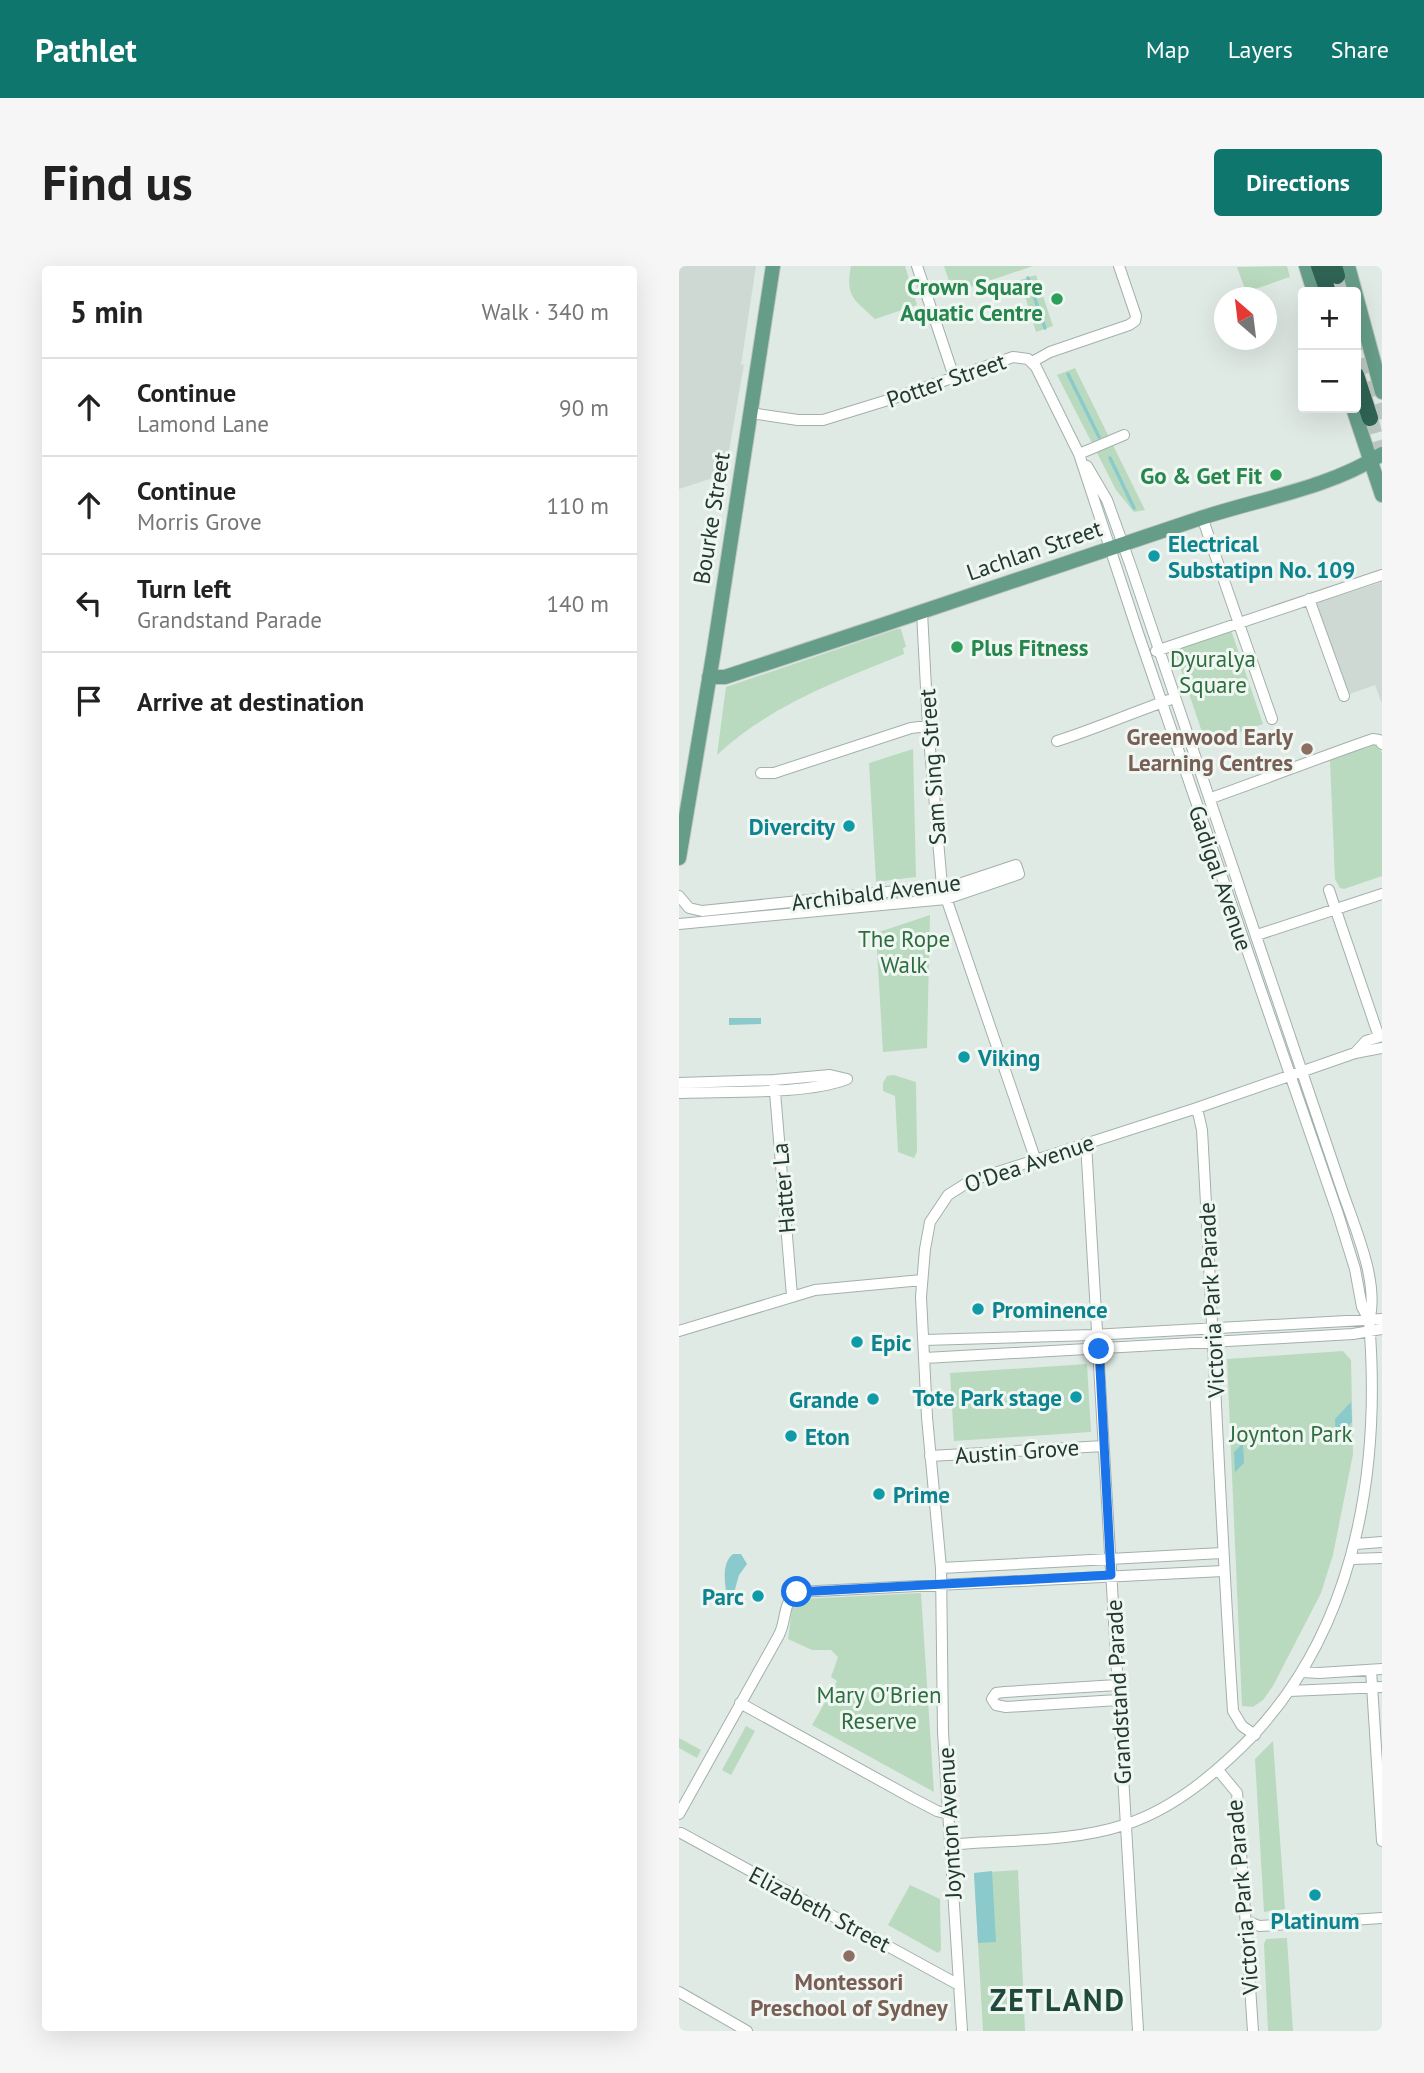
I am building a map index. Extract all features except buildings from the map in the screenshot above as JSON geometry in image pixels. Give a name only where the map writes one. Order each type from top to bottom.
[{"type":"highway","points":[[1319,266],[1326,287]]},
{"type":"highway","points":[[1361,390],[1370,418]]},
{"type":"main road","name":"Bourke Street","points":[[679,858],[684,811],[709,677],[773,266]]},
{"type":"main road","points":[[1306,266],[1312,287]]},
{"type":"main road","points":[[1340,269],[1382,391]]},
{"type":"main road","points":[[1355,413],[1378,459],[1382,495]]},
{"type":"main road","name":"Lachlan Street","points":[[709,677],[725,677],[1202,517],[1301,488],[1378,459]]},
{"type":"street","points":[[917,266],[954,377]]},
{"type":"street","name":"Potter Street","points":[[750,413],[798,420],[823,420],[1013,357],[1023,357],[1032,362],[1050,352],[1129,325],[1135,321],[1135,313],[1119,266]]},
{"type":"street","name":"Gadigal Avenue","points":[[950,1844],[1051,1839],[1126,1824],[1167,1806],[1217,1770],[1255,1735],[1289,1691],[1323,1637],[1352,1559],[1367,1496],[1373,1455],[1374,1326],[1362,1307],[1346,1236],[1257,935],[1160,649],[1079,454],[1032,362]]},
{"type":"street","points":[[1079,454],[1124,435]]},
{"type":"street","points":[[1202,517],[1272,719]]},
{"type":"street","name":"Gadigal Avenue","points":[[1117,546],[1145,654],[1296,1074]]},
{"type":"street","points":[[1145,654],[1382,575]]},
{"type":"street","points":[[1309,599],[1343,695]]},
{"type":"street","name":"Sam Sing Street","points":[[922,612],[928,726],[942,886],[1035,1158]]},
{"type":"street","points":[[1056,741],[1109,724],[1123,716],[1176,697]]},
{"type":"street","points":[[761,773],[774,773],[911,728],[928,726]]},
{"type":"street","points":[[1211,798],[1373,739],[1381,742]]},
{"type":"street","name":"Archibald Avenue","points":[[679,896],[689,908],[702,911],[825,905],[946,899],[1019,874],[1016,865],[956,884],[825,905],[679,924]]},
{"type":"street","points":[[1329,890],[1381,1040]]},
{"type":"street","points":[[1257,935],[1382,894]]},
{"type":"street","name":"O'Dea Avenue","points":[[922,1280],[926,1234],[930,1222],[948,1195],[970,1181],[1197,1108],[1355,1053],[1366,1041],[1381,1040]]},
{"type":"street","points":[[679,1083],[775,1085],[828,1085],[847,1079],[830,1075],[775,1085],[679,1093]]},
{"type":"street","name":"Hatter La","points":[[775,1085],[792,1296]]},
{"type":"street","name":"Victoria Park Parade","points":[[1197,1108],[1202,1130],[1214,1328],[1222,1553],[1233,1711],[1242,1726],[1255,1735]]},
{"type":"street","name":"Grandstand Parade","points":[[1086,1143],[1138,2031]]},
{"type":"street","points":[[679,1331],[815,1290],[922,1280]]},
{"type":"street","name":"Joynton Avenue","points":[[922,1280],[930,1456],[941,1584],[943,1732],[962,2031]]},
{"type":"street","points":[[925,1358],[1353,1334],[1374,1326],[1382,1319]]},
{"type":"street","points":[[924,1340],[1098,1335],[1214,1328],[1374,1326]]},
{"type":"street","name":"Austin Grove","points":[[930,1456],[1104,1446]]},
{"type":"street","points":[[1356,1544],[1382,1542]]},
{"type":"street","points":[[940,1568],[1222,1553]]},
{"type":"street","points":[[1352,1559],[1382,1558]]},
{"type":"street","points":[[679,1814],[782,1628],[789,1598],[797,1592],[1223,1570]]},
{"type":"street","points":[[1302,1672],[1377,1670],[1382,1842]]},
{"type":"street","points":[[1117,1685],[996,1693],[992,1699],[996,1706],[1006,1707],[1118,1700]]},
{"type":"street","points":[[1289,1691],[1377,1687]]},
{"type":"street","points":[[740,1703],[912,1798],[948,1814]]},
{"type":"street","name":"Victoria Park Parade","points":[[1217,1770],[1237,1793],[1253,2031]]},
{"type":"street","points":[[679,1821],[682,1827],[680,1835]]},
{"type":"street","name":"Elizabeth Street","points":[[680,1835],[959,1985]]},
{"type":"street","points":[[1247,1921],[1258,1926],[1382,1918]]},
{"type":"street","points":[[679,1992],[747,2031]]},
{"type":"shaded area","points":[[679,266],[756,266],[741,365],[744,364],[725,474],[679,489]]},
{"type":"shaded area","points":[[1382,582],[1382,704],[1375,685],[1347,695],[1316,603]]},
{"type":"green space","points":[[851,266],[905,266],[917,305],[875,319],[850,291]]},
{"type":"green space","points":[[944,266],[1033,266],[953,293]]},
{"type":"green space","points":[[1287,266],[1290,277],[1261,287],[1244,287],[1237,267]]},
{"type":"green space","points":[[1036,275],[1053,326],[1036,332],[1020,280]]},
{"type":"green space","points":[[1075,368],[1145,510],[1134,512],[1116,490],[1057,375]]},
{"type":"green space","points":[[901,629],[906,647],[903,648],[904,654],[782,708],[738,737],[717,755],[726,687]]},
{"type":"green space","name":"Dyuralya Square","points":[[1231,630],[1263,724],[1206,744],[1174,649]]},
{"type":"green space","points":[[1374,742],[1382,752],[1382,876],[1344,889],[1340,888],[1335,879],[1330,761],[1333,756]]},
{"type":"green space","name":"The Rope Walk","points":[[913,749],[916,877],[876,882],[869,763]]},
{"type":"green space","name":"The Rope Walk","points":[[930,915],[927,1048],[883,1052],[876,933]]},
{"type":"green space","points":[[894,1075],[916,1082],[917,1152],[914,1158],[898,1152],[895,1096],[883,1091],[887,1076]]},
{"type":"green space","name":"Joynton Park","points":[[1343,1351],[1351,1360],[1353,1454],[1333,1555],[1321,1593],[1273,1686],[1263,1700],[1253,1707],[1242,1706],[1227,1359]]},
{"type":"green space","points":[[1087,1364],[1091,1432],[954,1441],[950,1373]]},
{"type":"green space","name":"Mary O'Brien Reserve","points":[[921,1593],[934,1792],[812,1725],[837,1681],[831,1677],[838,1657],[831,1650],[812,1650],[788,1639],[792,1609],[801,1599]]},
{"type":"green space","points":[[746,1726],[755,1731],[731,1775],[722,1770]]},
{"type":"green space","points":[[679,1738],[701,1750],[697,1758],[679,1748]]},
{"type":"green space","points":[[1273,1741],[1285,1909],[1264,1912],[1255,1759]]},
{"type":"green space","points":[[1018,1870],[1025,2031],[983,2031],[974,1873]]},
{"type":"green space","points":[[910,1885],[940,1899],[941,1950],[938,1953],[888,1925]]},
{"type":"green space","points":[[1287,1938],[1293,2031],[1268,2031],[1264,1944],[1266,1939]]},
{"type":"water","points":[[729,1018],[761,1018],[761,1024],[729,1025]]},
{"type":"water","points":[[1351,1402],[1352,1422],[1336,1440],[1335,1419]]},
{"type":"water","points":[[1243,1443],[1244,1463],[1235,1472],[1234,1452]]},
{"type":"water","points":[[733,1554],[741,1554],[747,1564],[739,1575],[734,1593],[730,1593],[726,1590],[725,1570],[727,1561]]},
{"type":"water","points":[[992,1871],[996,1942],[978,1943],[974,1873]]},
{"type":"waterway","points":[[1028,278],[1037,305]]},
{"type":"waterway","points":[[1039,311],[1045,328]]},
{"type":"waterway","points":[[1068,374],[1099,437]]},
{"type":"waterway","points":[[1110,458],[1134,508]]},
{"type":"tunnel","points":[[1337,276],[1340,287]]},
{"type":"tunnel","points":[[1361,350],[1382,420]]},
{"type":"tunnel","points":[[1370,418],[1382,460]]},
{"type":"place","name":"Crown Square Aquatic Centre","points":[[1057,299]]},
{"type":"place","name":"Go & Get Fit","points":[[1276,475]]},
{"type":"place","name":"Electrical Substatipn No. 109","points":[[1154,556]]},
{"type":"place","name":"Plus Fitness","points":[[957,647]]},
{"type":"place","name":"Greenwood Early Learning Centres","points":[[1307,749]]},
{"type":"place","name":"Divercity","points":[[849,826]]},
{"type":"place","name":"Viking","points":[[964,1057]]},
{"type":"place","name":"Prominence","points":[[978,1309]]},
{"type":"place","name":"Epic","points":[[857,1342]]},
{"type":"place","name":"Tote Park stage","points":[[1076,1397]]},
{"type":"place","name":"Grande","points":[[873,1399]]},
{"type":"place","name":"Eton","points":[[791,1436]]},
{"type":"place","name":"Prime","points":[[879,1494]]},
{"type":"place","name":"Parc","points":[[758,1596]]},
{"type":"place","name":"Platinum","points":[[1315,1895]]},
{"type":"place","name":"Montessori Preschool of Sydney","points":[[849,1956]]},
{"type":"district","name":"ZETLAND","points":[[1058,1999]]},
{"type":"route","points":[[797,1592],[1111,1575],[1099,1349]]}]
